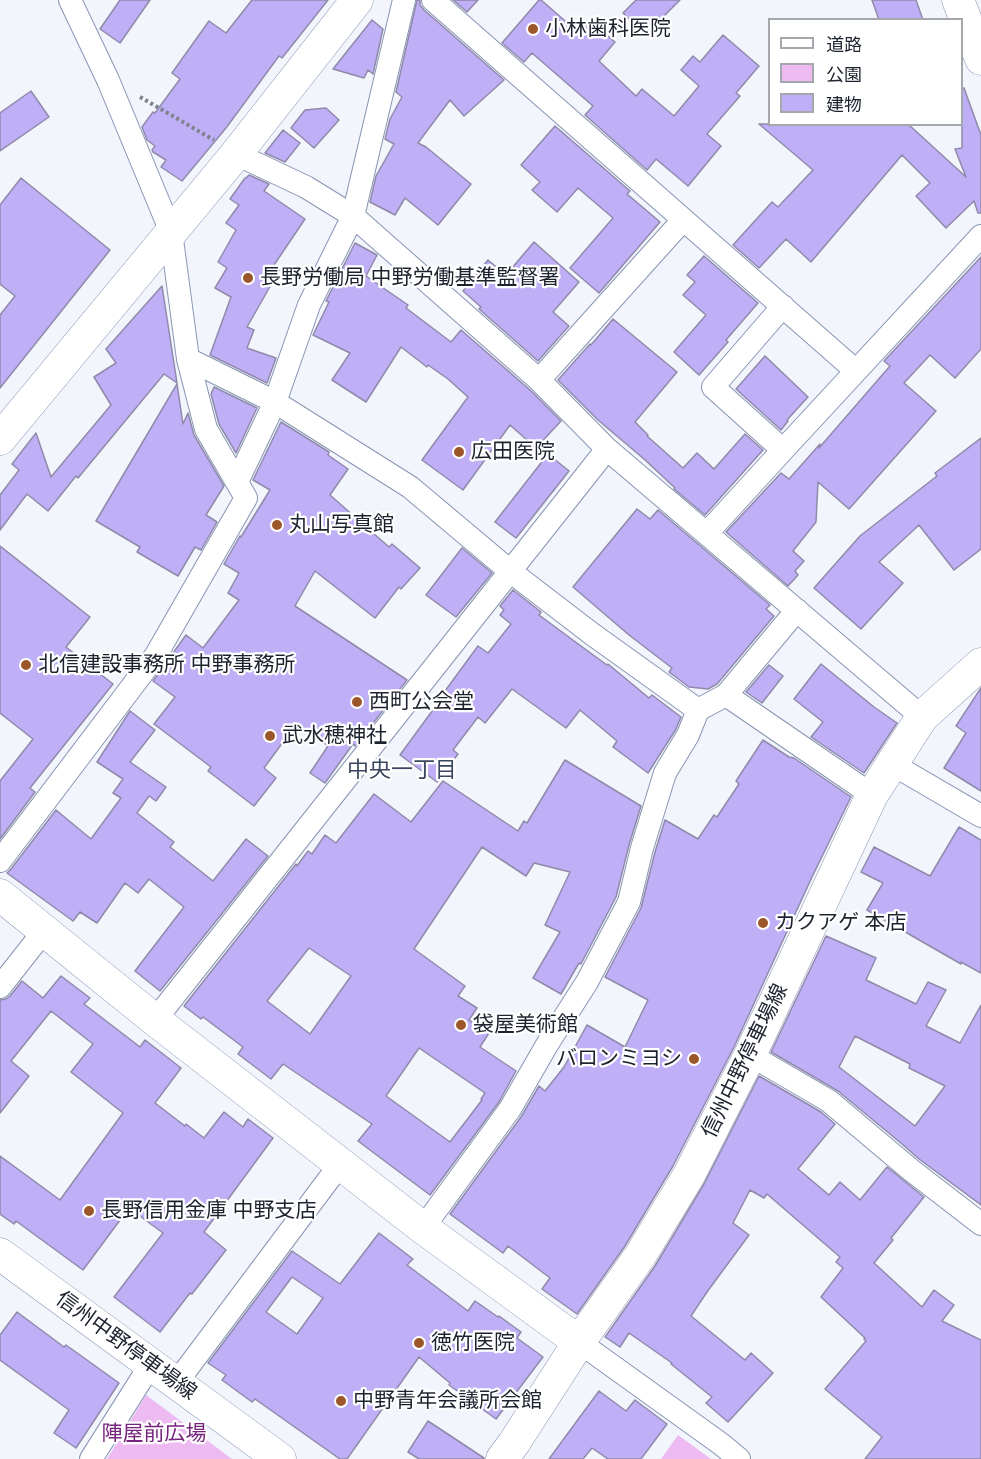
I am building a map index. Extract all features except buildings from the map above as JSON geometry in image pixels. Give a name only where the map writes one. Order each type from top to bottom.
[{"type":"main road","points":[[0,439],[236,154],[357,0]]},
{"type":"main road","points":[[958,0],[981,59]]},
{"type":"main road","name":"信州中野停車場線","points":[[502,1459],[579,1342],[640,1256],[689,1175],[750,1055],[872,795],[922,717],[981,664]]},
{"type":"main road","points":[[0,895],[155,1020],[423,1228],[579,1342]]},
{"type":"main road","name":"信州中野停車場線","points":[[1,1258],[177,1382],[280,1459]]},
{"type":"street","points":[[0,861],[156,655],[246,498],[206,429],[188,359],[171,232],[108,80],[70,0]]},
{"type":"street","points":[[237,482],[275,402],[309,305],[353,216],[404,0]]},
{"type":"street","points":[[433,0],[855,370]]},
{"type":"street","points":[[236,154],[306,187],[353,216],[539,380],[607,449],[922,717]]},
{"type":"street","points":[[539,380],[683,220]]},
{"type":"street","points":[[707,533],[981,236]]},
{"type":"street","points":[[783,306],[713,387],[783,450]]},
{"type":"street","points":[[188,359],[275,402],[410,487],[510,571],[592,634],[698,710]]},
{"type":"street","points":[[155,1020],[607,449]]},
{"type":"street","points":[[423,1228],[510,1109],[587,982],[629,902],[664,773],[688,735],[698,710],[726,695],[797,610]]},
{"type":"street","points":[[726,695],[872,795]]},
{"type":"street","points":[[892,764],[981,816]]},
{"type":"street","points":[[0,987],[44,931]]},
{"type":"street","points":[[750,1055],[829,1101],[911,1170],[981,1224]]},
{"type":"street","points":[[177,1382],[341,1163]]},
{"type":"street","points":[[579,1342],[739,1459]]},
{"type":"street","points":[[91,1459],[151,1364]]},
{"type":"path","points":[[108,80],[162,109],[236,154]]},
{"type":"green space","name":"陣屋前広場","points":[[146,1395],[232,1459],[107,1459]]},
{"type":"green space","points":[[678,1435],[711,1459],[661,1459]]},
{"type":"place","name":"小林歯科医院","points":[[533,29]]},
{"type":"place","name":"長野労働局 中野労働基準監督署","points":[[248,278]]},
{"type":"place","name":"広田医院","points":[[459,452]]},
{"type":"place","name":"丸山写真館","points":[[277,525]]},
{"type":"place","name":"北信建設事務所 中野事務所","points":[[26,665]]},
{"type":"place","name":"西町公会堂","points":[[357,702]]},
{"type":"place","name":"武水穂神社","points":[[270,736]]},
{"type":"place","name":"カクアゲ 本店","points":[[763,923]]},
{"type":"place","name":"袋屋美術館","points":[[461,1025]]},
{"type":"place","name":"バロンミヨシ","points":[[694,1059]]},
{"type":"place","name":"長野信用金庫 中野支店","points":[[89,1211]]},
{"type":"place","name":"徳竹医院","points":[[419,1343]]},
{"type":"place","name":"中野青年会議所会館","points":[[341,1401]]},
{"type":"district","name":"中央一丁目","points":[[402,771]]}]
